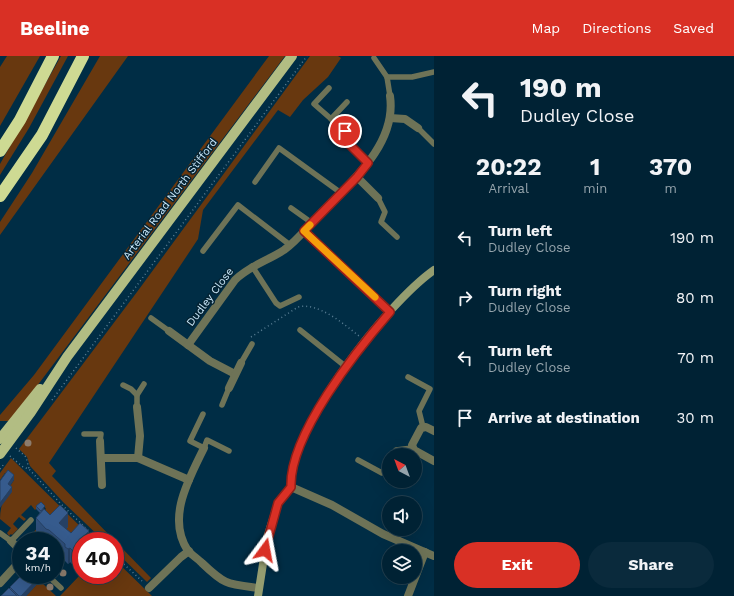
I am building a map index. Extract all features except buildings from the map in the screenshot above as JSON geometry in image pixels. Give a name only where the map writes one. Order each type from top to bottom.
[{"type":"highway","points":[[0,150],[20,120],[53,56]]},
{"type":"highway","points":[[0,196],[42,135],[83,56]]},
{"type":"main road","name":"Arterial Road North Stifford","points":[[1,435],[67,357],[292,56]]},
{"type":"main road","name":"Arterial Road North Stifford","points":[[5,455],[67,357]]},
{"type":"street","name":"Dudley Close","points":[[188,345],[234,280],[252,266],[284,249],[290,244],[357,177],[378,148],[390,118],[390,96]]},
{"type":"street","points":[[390,118],[405,119],[418,128]]},
{"type":"street","points":[[357,177],[378,198]]},
{"type":"street","points":[[304,231],[390,312]]},
{"type":"street","points":[[204,448],[189,480],[181,505],[178,522],[182,538],[189,551],[224,582],[258,592],[267,538],[278,503],[291,487],[290,475],[295,456],[330,390],[345,366],[390,312],[434,270]]},
{"type":"street","points":[[169,332],[210,361],[235,374]]},
{"type":"street","points":[[228,388],[241,363]]},
{"type":"street","points":[[137,407],[140,436],[138,458]]},
{"type":"street","points":[[412,448],[412,445],[423,427],[434,431]]},
{"type":"street","points":[[100,441],[102,458],[102,485]]},
{"type":"street","points":[[422,454],[434,461]]},
{"type":"street","points":[[102,458],[138,458],[189,480]]},
{"type":"street","points":[[291,487],[332,504],[383,534],[434,556]]},
{"type":"street","points":[[149,588],[189,551]]},
{"type":"street","points":[[408,596],[425,552]]},
{"type":"street","points":[[0,583],[12,570]]},
{"type":"lane","name":"Dudley Close","points":[[374,58],[387,77],[390,96]]},
{"type":"lane","points":[[387,77],[412,77],[434,72]]},
{"type":"lane","points":[[329,88],[314,104],[345,131],[348,143],[368,163]]},
{"type":"lane","points":[[331,119],[347,102]]},
{"type":"lane","points":[[418,128],[434,144]]},
{"type":"lane","points":[[255,182],[279,148],[341,193]]},
{"type":"lane","points":[[378,198],[385,212],[381,222],[397,237]]},
{"type":"lane","points":[[203,251],[238,205],[290,244]]},
{"type":"lane","points":[[291,208],[312,223]]},
{"type":"lane","points":[[252,266],[276,303],[280,306],[299,297]]},
{"type":"lane","points":[[151,318],[169,332]]},
{"type":"lane","points":[[300,330],[345,366]]},
{"type":"lane","points":[[241,363],[252,344]]},
{"type":"lane","points":[[408,377],[430,389],[419,412],[423,427]]},
{"type":"lane","points":[[137,407],[137,395],[144,384]]},
{"type":"lane","points":[[123,385],[131,389],[137,395]]},
{"type":"lane","points":[[222,404],[228,388]]},
{"type":"lane","points":[[203,414],[190,440],[204,448],[207,440],[229,451]]},
{"type":"lane","points":[[84,434],[101,434],[100,441]]},
{"type":"lane","points":[[358,460],[382,473]]},
{"type":"lane","points":[[0,533],[11,541],[31,520]]},
{"type":"lane","points":[[56,584],[60,588]]},
{"type":"path","points":[[49,404],[307,56]]},
{"type":"path","points":[[12,452],[16,448],[26,457],[29,469],[60,503],[90,532]]},
{"type":"path","points":[[5,455],[23,467],[29,469]]},
{"type":"path","points":[[124,564],[149,588]]},
{"type":"shaded area","points":[[7,56],[40,56],[0,126],[0,67]]},
{"type":"shaded area","points":[[61,56],[68,56],[29,128],[0,175],[0,164]]},
{"type":"shaded area","points":[[100,56],[128,56],[0,235],[0,222],[32,173]]},
{"type":"shaded area","points":[[269,56],[285,56],[16,414],[9,421],[0,421],[0,415],[34,375]]},
{"type":"shaded area","points":[[310,56],[338,56],[341,58],[328,77],[303,100],[290,117],[278,110],[203,210],[198,239],[49,463],[56,471],[52,476],[106,532],[95,532],[63,502],[30,466],[27,457],[19,449],[137,292]]},
{"type":"shaded area","points":[[11,458],[86,532],[72,532],[72,539],[64,538],[64,532],[34,532],[46,519],[41,513],[46,509],[42,503],[35,510],[31,505],[21,515],[26,519],[24,521],[19,517],[13,524],[18,529],[15,532],[12,532],[12,535],[11,534],[9,536],[7,533],[11,528],[0,519],[0,514],[4,498],[14,480],[5,473],[0,480],[0,473]]},
{"type":"shaded area","points":[[124,550],[151,578],[147,582],[124,560]]},
{"type":"shaded area","points":[[124,569],[152,596],[60,596],[72,583],[124,584]]},
{"type":"shaded area","points":[[37,584],[43,584],[56,596],[26,596]]},
{"type":"slow traffic","points":[[310,225],[304,231],[375,297]]},
{"type":"route","points":[[265,550],[267,538],[278,503],[291,487],[290,475],[295,456],[311,424],[345,366],[365,340],[390,312],[304,231],[357,177],[368,163],[348,143],[345,131]]}]
